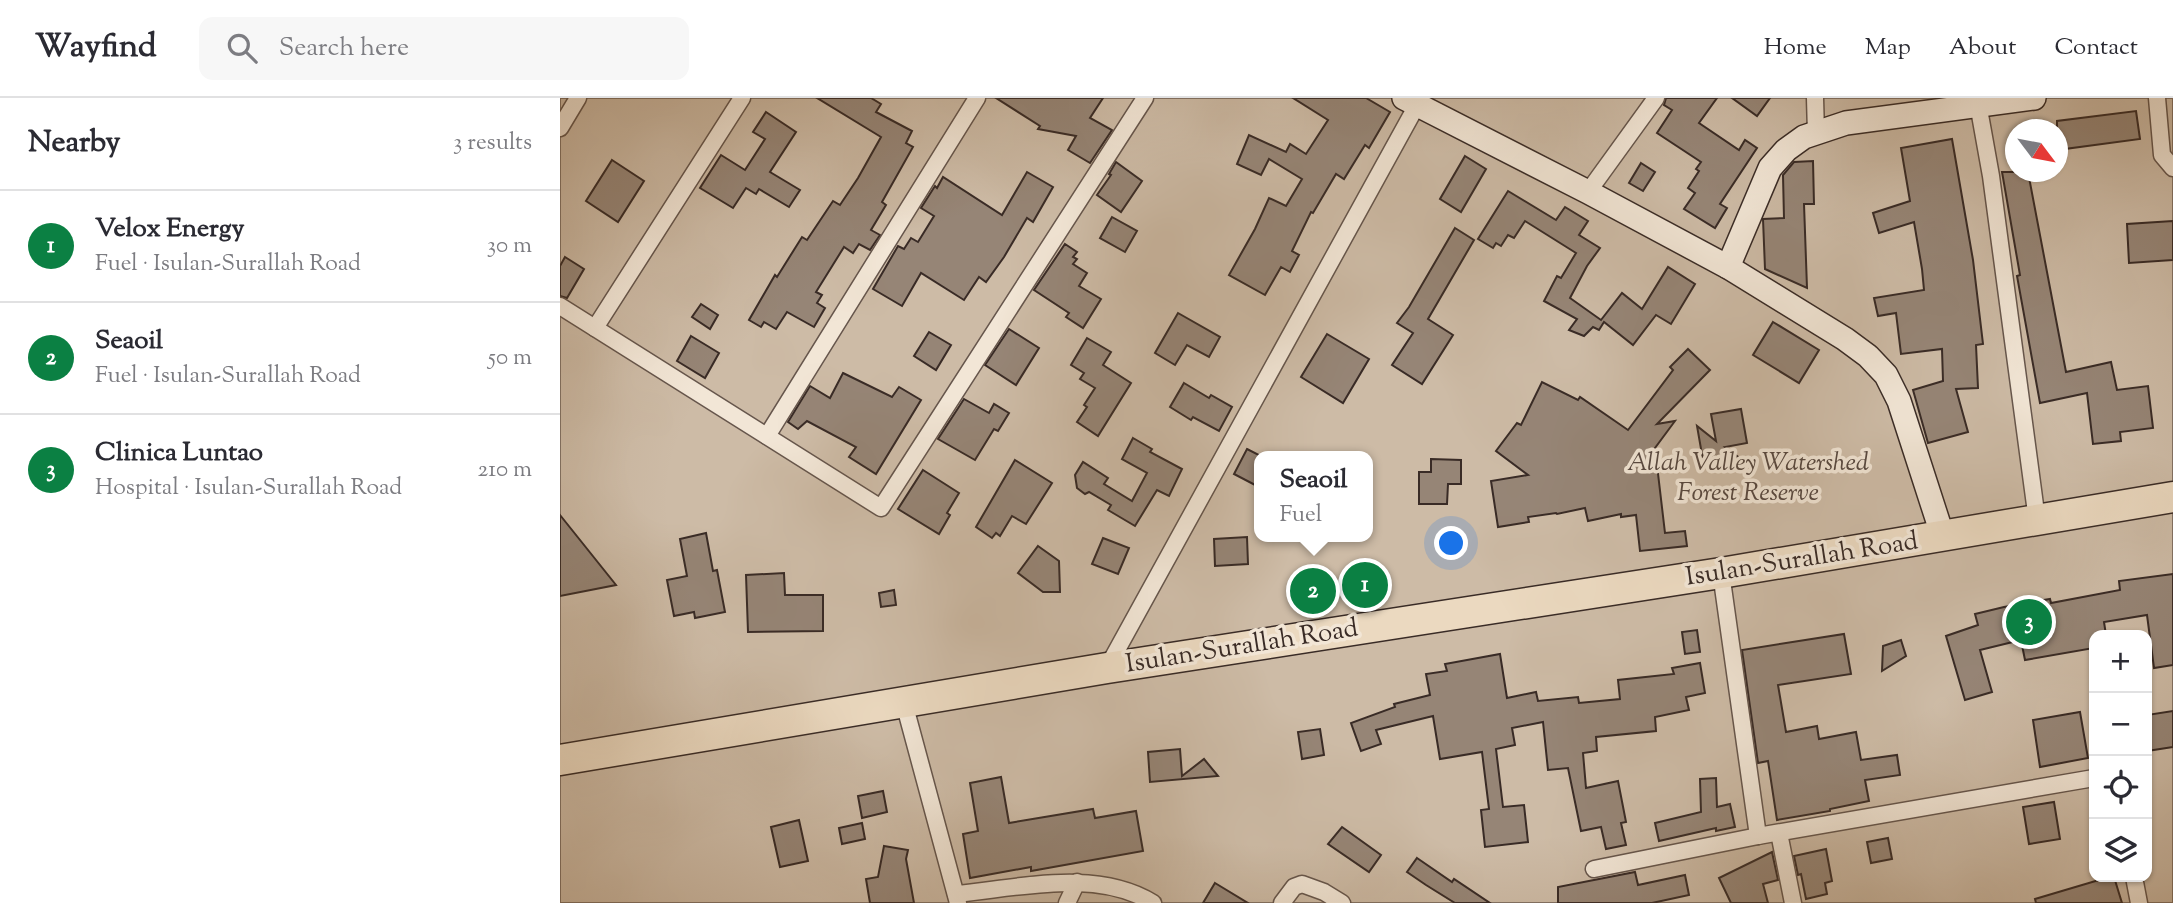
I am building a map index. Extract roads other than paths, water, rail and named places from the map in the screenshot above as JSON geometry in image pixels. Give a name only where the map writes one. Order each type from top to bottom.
[{"type":"highway","name":"Isulan-Surallah Road","points":[[560,760],[1107,668],[1721,573],[2173,497]]},
{"type":"street","points":[[560,128],[578,98]]},
{"type":"street","points":[[595,328],[742,98]]},
{"type":"street","points":[[767,436],[977,98]]},
{"type":"street","points":[[560,306],[881,508],[1145,98]]},
{"type":"street","points":[[1588,191],[1656,98]]},
{"type":"street","points":[[1815,98],[1816,133]]},
{"type":"street","points":[[1728,267],[1770,168],[1786,150],[1804,137],[1846,123],[1978,101],[2034,98]]},
{"type":"street","points":[[2157,98],[2162,155],[2173,168]]},
{"type":"street","points":[[1978,101],[1991,176],[2037,520]]},
{"type":"street","points":[[1107,668],[1410,102],[1588,191],[1728,267],[1868,356],[1886,375],[1899,401],[1943,537]]},
{"type":"street","points":[[1721,573],[1758,836]]},
{"type":"street","points":[[904,703],[957,899],[1077,882],[1120,888],[1153,903]]},
{"type":"street","points":[[1594,869],[1758,836],[2089,779]]},
{"type":"street","points":[[1779,833],[1793,903]]},
{"type":"street","points":[[1067,903],[1077,882]]},
{"type":"street","points":[[2135,882],[2139,903]]},
{"type":"street","points":[[1282,903],[1294,887],[1302,884],[1324,892],[1342,903]]},
{"type":"place","name":"Velox Energy","points":[[1365,585]]},
{"type":"place","name":"Seaoil","points":[[1313,591]]},
{"type":"place","name":"Clinica Luntao","points":[[2029,622]]},
{"type":"park label","name":"Allah Valley Watershed Forest Reserve","points":[[1748,478]]}]
